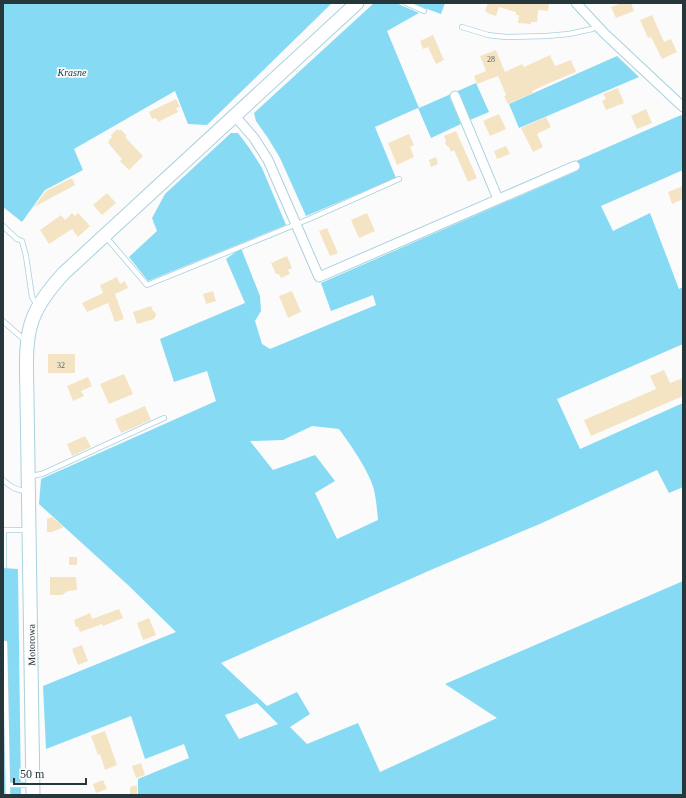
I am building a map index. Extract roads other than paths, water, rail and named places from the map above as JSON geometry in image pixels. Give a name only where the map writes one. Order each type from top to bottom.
[{"type":"street","name":"Motorowa","points":[[33,790],[28,493],[28,342],[32,322],[38,307],[55,283],[357,3]]},
{"type":"street","points":[[576,3],[596,26],[683,107]]},
{"type":"street","points":[[455,96],[498,199]]},
{"type":"street","points":[[235,116],[264,152],[319,277],[575,166]]},
{"type":"lane","points":[[406,3],[424,11]]},
{"type":"lane","points":[[462,27],[488,35],[507,37],[569,34],[592,29],[596,26]]},
{"type":"lane","points":[[105,236],[147,285],[296,224],[400,179]]},
{"type":"lane","points":[[3,226],[17,239],[22,241],[26,256],[32,297],[38,307]]},
{"type":"lane","points":[[3,321],[28,342]]},
{"type":"lane","points":[[28,476],[42,474],[164,418]]},
{"type":"lane","points":[[3,480],[14,488],[28,493]]},
{"type":"lane","points":[[4,566],[3,530],[29,530]]},
{"type":"lane","points":[[3,643],[6,643],[8,795]]},
{"type":"lane","points":[[8,785],[33,790]]},
{"type":"park label","name":"Krasne","points":[[72,72]]}]
